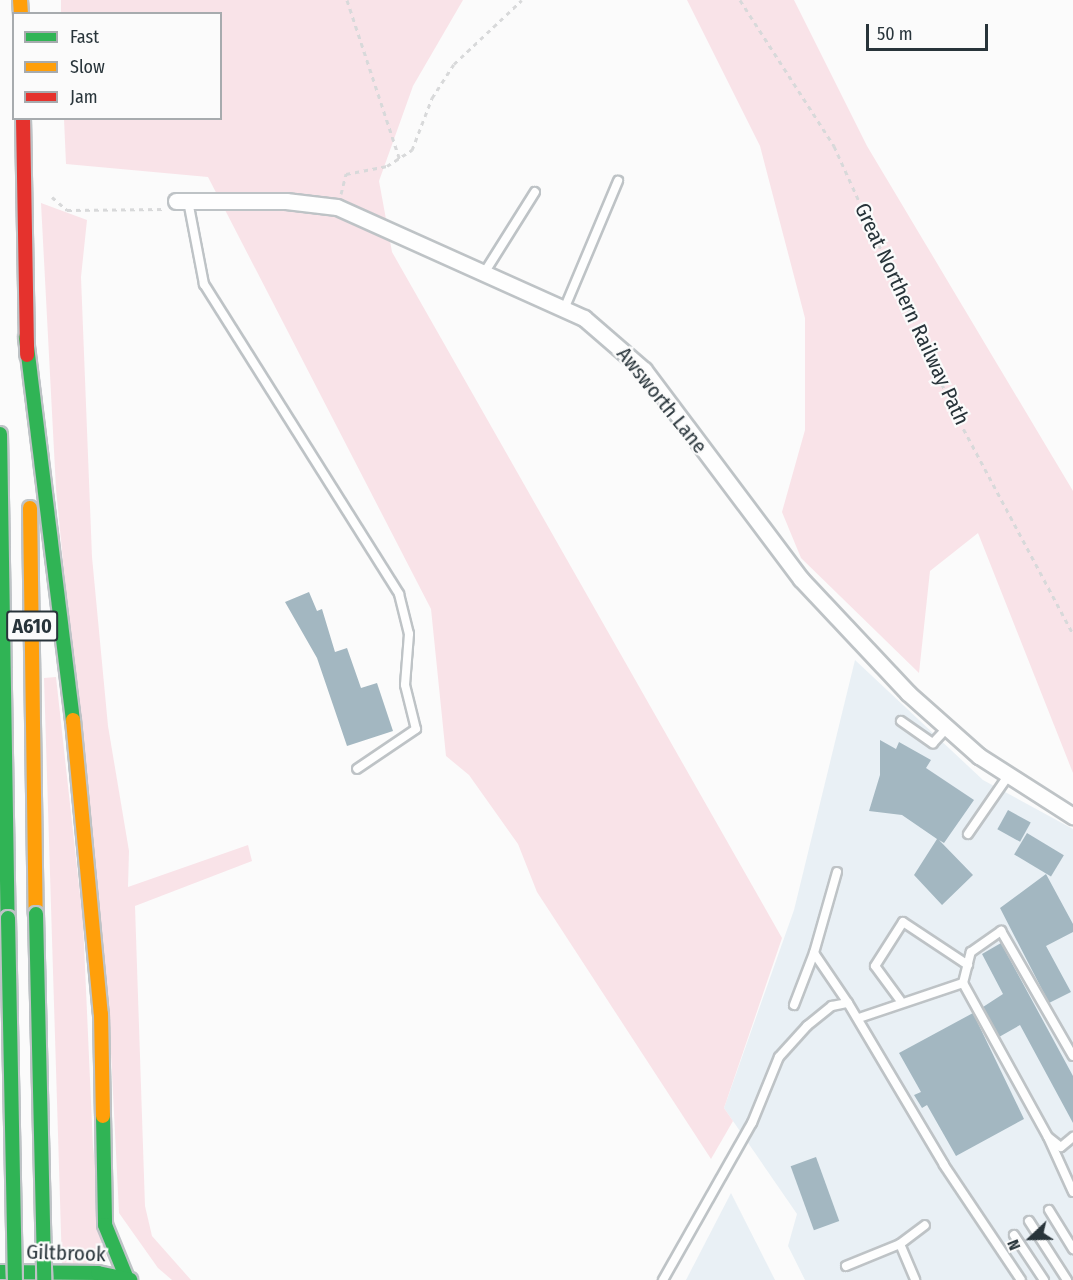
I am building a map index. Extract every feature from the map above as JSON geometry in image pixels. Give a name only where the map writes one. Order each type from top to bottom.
[{"type":"main road","name":"A610","points":[[23,120],[44,1280]]},
{"type":"main road","points":[[26,338],[43,442],[59,635],[80,762],[101,1014],[105,1225],[128,1279]]},
{"type":"main road","name":"A610","points":[[0,434],[15,1280]]},
{"type":"main road","name":"Giltbrook","points":[[0,1272],[128,1279]]},
{"type":"street","name":"Awsworth Lane","points":[[182,201],[286,201],[337,207],[486,270],[565,307],[607,334],[644,370],[801,579],[947,728],[1035,795],[1073,816]]},
{"type":"lane","points":[[565,307],[618,181]]},
{"type":"lane","points":[[486,270],[535,192]]},
{"type":"lane","points":[[182,201],[204,284],[234,339],[399,594],[409,634],[405,685],[416,729],[357,769]]},
{"type":"lane","points":[[901,721],[933,743],[947,728]]},
{"type":"lane","points":[[968,834],[1008,776]]},
{"type":"lane","points":[[794,1005],[814,953],[837,872]]},
{"type":"lane","points":[[900,1000],[875,966],[903,922],[968,965]]},
{"type":"lane","points":[[1073,1056],[1001,931],[971,952],[963,983],[1048,1137],[1073,1192]]},
{"type":"lane","points":[[814,953],[859,1018],[944,1165],[1021,1280]]},
{"type":"lane","points":[[859,1018],[900,1000],[963,983]]},
{"type":"lane","points":[[663,1280],[752,1123],[779,1057],[807,1026],[832,1006],[848,1003]]},
{"type":"lane","points":[[1048,1137],[1061,1147],[1073,1137]]},
{"type":"lane","points":[[1049,1210],[1073,1249]]},
{"type":"lane","points":[[1029,1221],[1067,1280]]},
{"type":"lane","points":[[846,1266],[900,1244],[925,1225]]},
{"type":"lane","points":[[1014,1235],[1044,1280]]},
{"type":"lane","points":[[900,1244],[915,1280]]},
{"type":"path","points":[[347,0],[400,160]]},
{"type":"path","points":[[337,207],[346,174],[400,160],[412,150],[432,98],[454,64],[522,0]]},
{"type":"path","name":"Great Northern Railway Path","points":[[740,0],[834,146],[955,413],[1073,634]]},
{"type":"path","points":[[52,197],[67,210],[151,211],[175,207],[182,201]]},
{"type":"shaded area","points":[[61,0],[463,0],[413,86],[379,181],[392,252],[782,938],[724,1108],[733,1121],[711,1159],[537,892],[518,844],[469,775],[446,756],[431,609],[208,177],[66,164],[64,120],[222,120],[222,12],[61,12]]},
{"type":"shaded area","points":[[687,0],[794,0],[867,146],[1073,491],[1073,773],[978,533],[930,571],[919,673],[801,558],[782,512],[805,430],[805,318],[760,146]]},
{"type":"shaded area","points":[[41,203],[87,220],[81,277],[92,557],[108,726],[129,851],[128,887],[248,845],[252,861],[135,906],[145,1206],[152,1236],[191,1280],[172,1280],[158,1268],[119,1213],[111,1053],[56,489]]},
{"type":"shaded area","points":[[855,660],[983,780],[1073,829],[1073,1280],[805,1280],[788,1246],[797,1214],[724,1108],[794,910]]},
{"type":"shaded area","points":[[56,677],[83,922],[93,1147],[107,1263],[62,1265],[44,678]]},
{"type":"shaded area","points":[[731,1193],[775,1280],[686,1280]]},
{"type":"building","points":[[309,592],[317,611],[322,609],[335,652],[347,648],[361,688],[377,683],[393,731],[347,746],[317,658],[285,602]]},
{"type":"building","points":[[880,740],[896,749],[899,742],[931,760],[926,768],[974,800],[944,843],[939,840],[973,875],[942,905],[914,875],[937,839],[902,815],[869,811],[880,775]]},
{"type":"building","points":[[1008,810],[1031,823],[1020,842],[997,829]]},
{"type":"building","points":[[1027,833],[1064,855],[1051,877],[1014,854]]},
{"type":"building","points":[[1046,874],[1073,924],[1073,932],[1046,946],[1071,992],[1049,1003],[1000,908]]},
{"type":"building","points":[[1001,943],[1073,1076],[1073,1123],[1020,1025],[999,1037],[983,1007],[1003,994],[982,954]]},
{"type":"building","points":[[973,1013],[1024,1119],[956,1156],[927,1105],[922,1108],[914,1095],[921,1092],[899,1053]]},
{"type":"building","points":[[816,1157],[839,1221],[814,1230],[791,1166]]},
{"type":"traffic: fast","points":[[26,338],[73,720]]},
{"type":"traffic: fast","points":[[0,434],[8,918]]},
{"type":"traffic: fast","points":[[36,914],[44,1280]]},
{"type":"traffic: fast","points":[[8,918],[15,1280]]},
{"type":"traffic: fast","points":[[103,1116],[105,1225],[127,1279]]},
{"type":"traffic: fast","points":[[0,1272],[98,1273],[130,1280]]},
{"type":"traffic: slow","points":[[20,0],[21,12]]},
{"type":"traffic: slow","points":[[30,508],[36,914]]},
{"type":"traffic: slow","points":[[73,720],[101,1014],[103,1116]]},
{"type":"traffic: jam","points":[[23,120],[27,355]]}]
